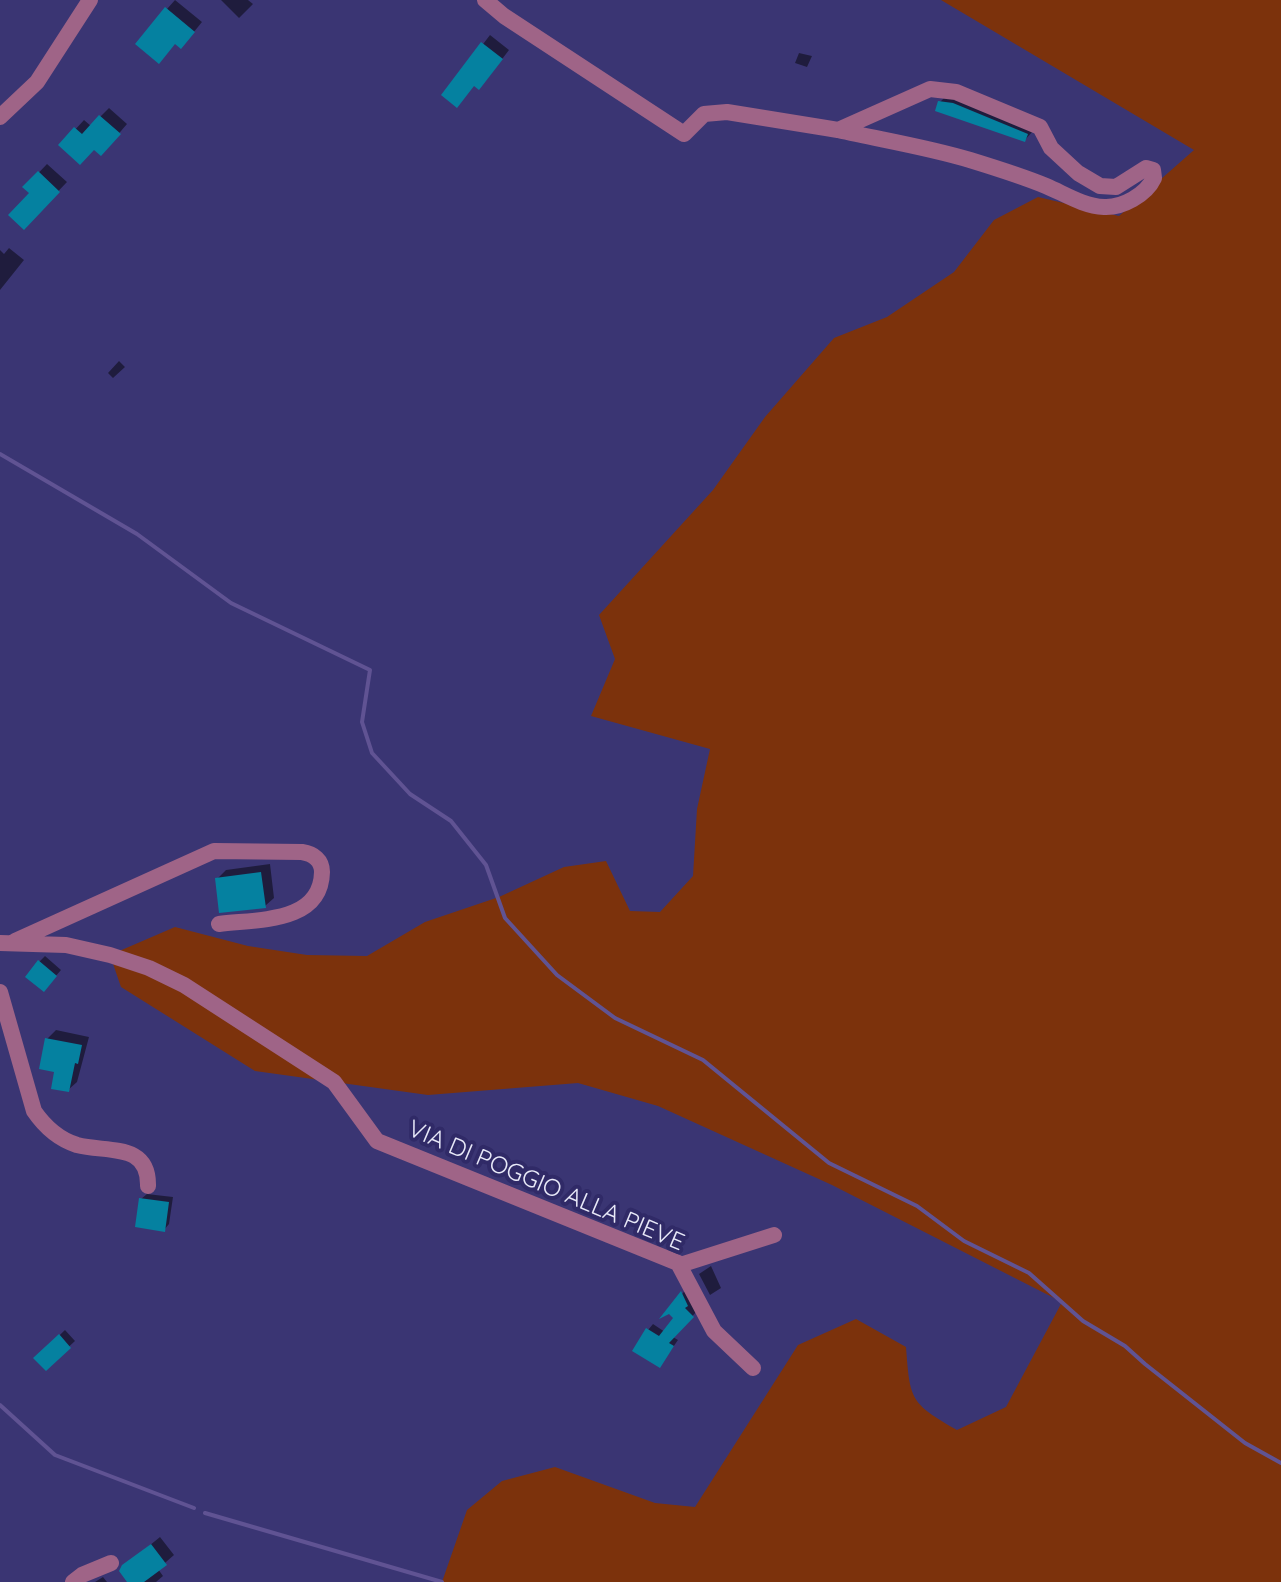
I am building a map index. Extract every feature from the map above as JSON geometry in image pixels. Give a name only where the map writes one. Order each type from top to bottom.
[{"type":"street","points":[[0,117],[37,82],[90,0]]},
{"type":"street","points":[[485,0],[504,16],[684,134],[704,114],[727,112],[838,130],[968,160],[1043,185],[1089,205],[1118,207],[1145,189],[1154,178],[1153,170],[1146,168],[1116,187],[1100,186],[1078,173],[1051,148],[1040,127],[949,90],[922,91],[838,130]]},
{"type":"street","points":[[5,943],[214,851],[302,852],[312,854],[320,861],[322,871],[315,896],[299,913],[219,924]]},
{"type":"street","name":"VIA DI POGGIO ALLA PIEVE","points":[[5,943],[66,945],[149,968],[184,985],[334,1082],[377,1141],[680,1265],[714,1331],[753,1368]]},
{"type":"street","points":[[0,992],[34,1111],[45,1127],[78,1145],[131,1153],[143,1163],[149,1174],[148,1186]]},
{"type":"street","points":[[680,1265],[774,1235]]},
{"type":"street","points":[[73,1582],[111,1563]]},
{"type":"shaded area","points":[[941,0],[1281,0],[1281,1582],[442,1582],[467,1510],[502,1481],[555,1467],[655,1503],[695,1507],[798,1345],[856,1319],[906,1347],[909,1379],[915,1398],[930,1413],[957,1430],[1006,1407],[1062,1302],[832,1185],[658,1106],[578,1083],[428,1095],[255,1071],[121,987],[110,955],[175,927],[248,946],[307,955],[367,956],[425,922],[499,897],[564,867],[606,861],[630,911],[660,912],[693,876],[697,809],[710,749],[591,716],[615,659],[599,615],[713,490],[765,417],[834,338],[887,317],[954,272],[994,220],[1038,197],[1119,216],[1194,150]]},
{"type":"building","points":[[165,7],[195,32],[181,49],[175,44],[159,64],[135,44]]},
{"type":"building","points":[[481,42],[503,59],[479,90],[474,86],[457,108],[441,95]]},
{"type":"building","points":[[938,101],[953,103],[1028,134],[1025,142],[935,111]]},
{"type":"building","points":[[99,115],[121,134],[101,156],[94,150],[80,165],[58,145],[74,127],[82,134]]},
{"type":"building","points":[[38,171],[60,192],[24,230],[8,215],[29,193],[22,187]]},
{"type":"building","points":[[261,872],[266,908],[219,913],[215,878]]},
{"type":"building","points":[[38,960],[57,976],[44,992],[25,977]]},
{"type":"building","points":[[45,1038],[82,1045],[69,1092],[51,1089],[54,1072],[39,1069]]},
{"type":"building","points":[[139,1198],[169,1202],[165,1232],[135,1227]]},
{"type":"building","points":[[681,1291],[688,1306],[685,1308],[694,1317],[669,1343],[674,1346],[660,1368],[632,1351],[646,1328],[659,1336],[673,1318],[669,1314],[659,1319]]},
{"type":"building","points":[[59,1334],[71,1348],[46,1371],[33,1358]]},
{"type":"building","points":[[151,1544],[167,1565],[144,1582],[127,1582],[119,1571],[122,1565]]},
{"type":"waterway","points":[[0,454],[137,534],[231,603],[370,670],[362,722],[372,753],[410,794],[451,821],[486,865],[505,918],[557,975],[615,1018],[703,1060],[829,1163],[917,1206],[964,1241],[1029,1273],[1083,1321],[1125,1346],[1245,1443],[1281,1463]]},
{"type":"waterway","points":[[0,1405],[55,1455],[194,1508]]},
{"type":"waterway","points":[[205,1513],[442,1582]]}]
